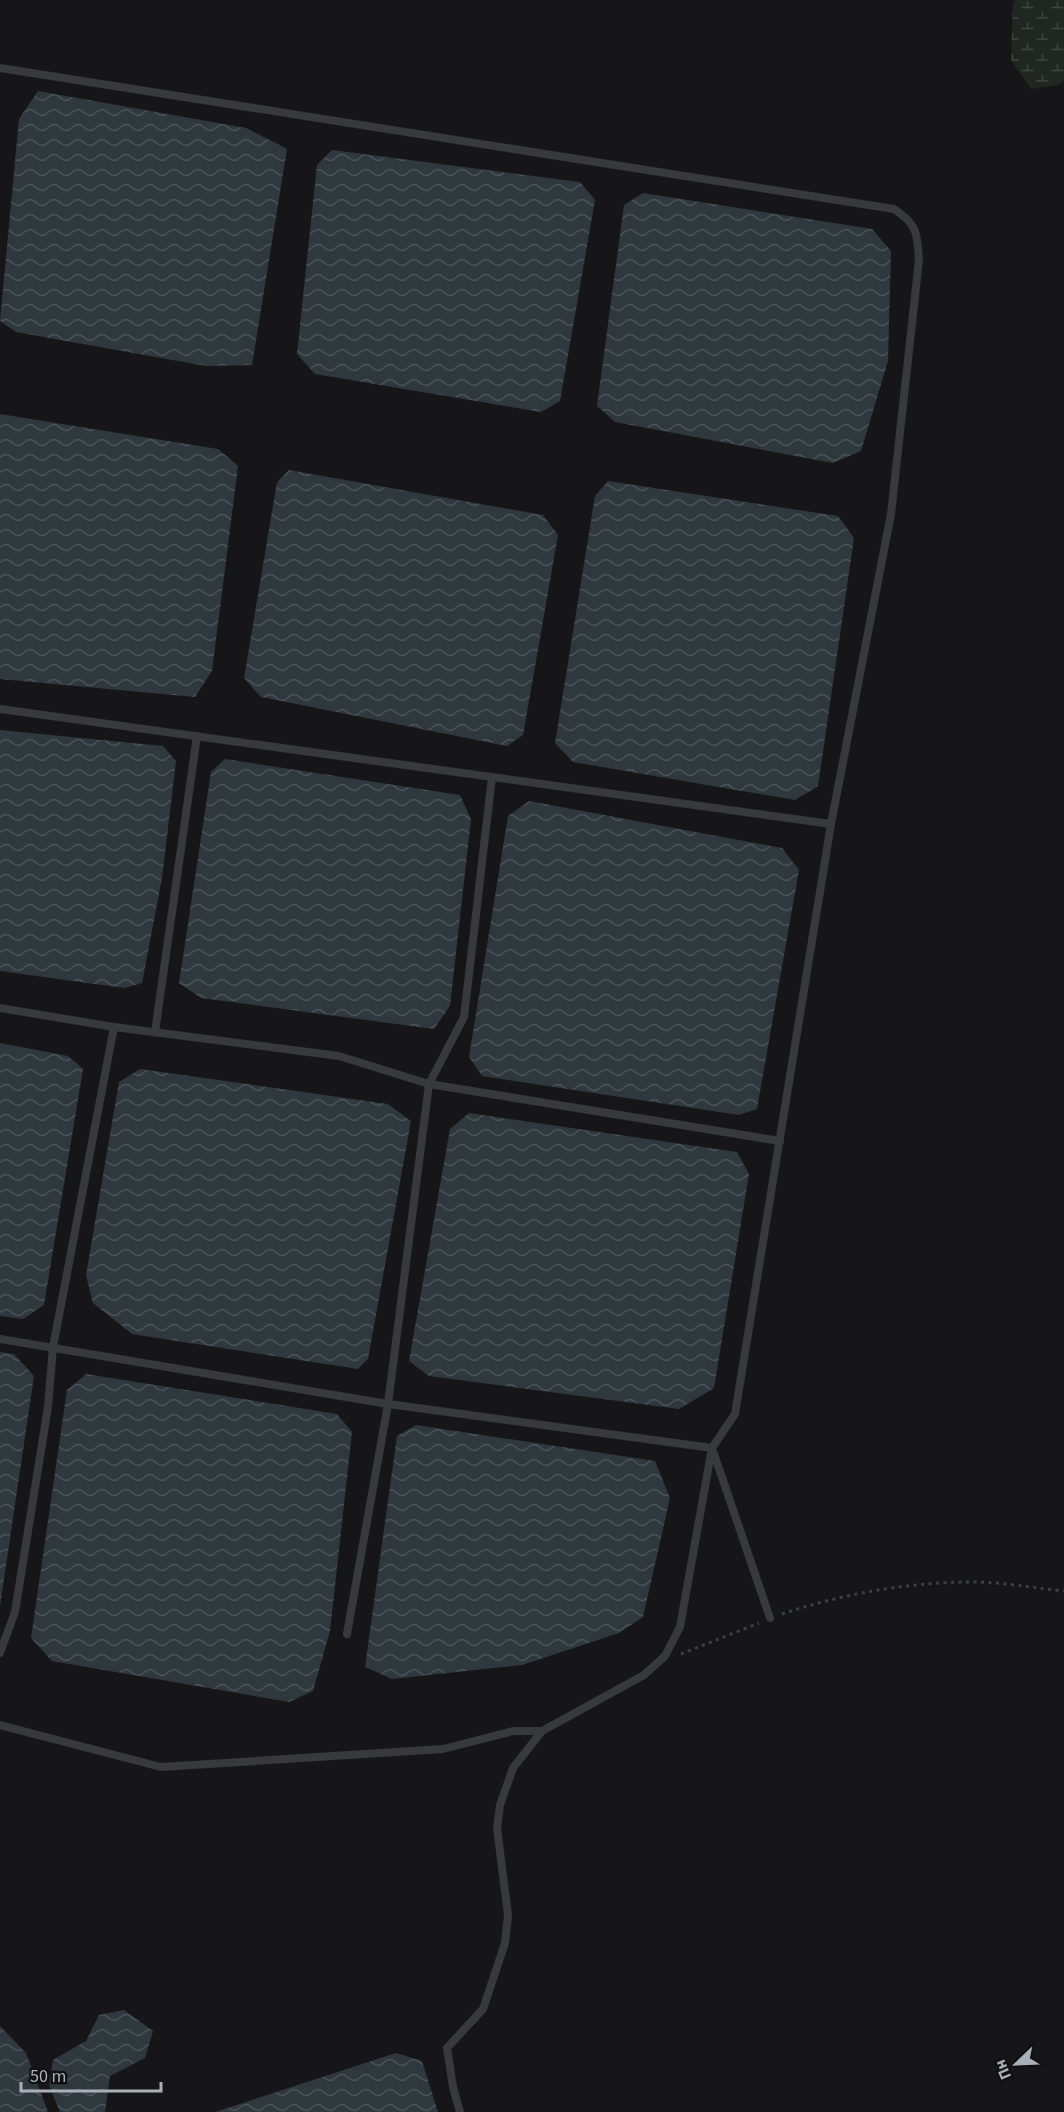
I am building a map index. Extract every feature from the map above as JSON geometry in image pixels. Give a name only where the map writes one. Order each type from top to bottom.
[{"type":"lane","points":[[0,68],[894,209],[910,220],[917,232],[919,260],[891,514],[831,825],[735,1414],[712,1448],[684,1613],[670,1649],[656,1666],[644,1675],[542,1731],[513,1768],[500,1805],[497,1840],[508,1915],[505,1943],[483,2009],[447,2048],[453,2087],[460,2112]]},
{"type":"lane","points":[[0,709],[831,825]]},
{"type":"lane","points":[[154,1032],[197,736]]},
{"type":"lane","points":[[347,1634],[388,1404],[429,1084],[464,1017],[492,777]]},
{"type":"lane","points":[[0,1008],[114,1027],[339,1056],[429,1084],[780,1141]]},
{"type":"lane","points":[[0,1653],[15,1612],[48,1407],[53,1347],[114,1027]]},
{"type":"lane","points":[[0,1339],[388,1404],[712,1448]]},
{"type":"lane","points":[[712,1448],[771,1618]]},
{"type":"lane","points":[[0,1725],[161,1767],[443,1749],[513,1731],[542,1731]]},
{"type":"path","points":[[678,1656],[771,1618],[834,1598],[938,1584],[990,1583],[1064,1591]]},
{"type":"green space","points":[[1016,0],[1064,0],[1064,80],[1059,85],[1031,89],[1011,60],[1013,5]]},
{"type":"water","points":[[38,91],[246,128],[287,149],[252,365],[206,366],[16,332],[0,321],[19,119]]},
{"type":"water","points":[[332,150],[580,182],[595,200],[560,401],[541,412],[315,374],[297,354],[317,165]]},
{"type":"water","points":[[643,193],[872,229],[891,251],[888,361],[861,451],[833,463],[615,422],[597,406],[624,205]]},
{"type":"water","points":[[0,414],[218,449],[238,466],[212,671],[195,697],[0,679]]},
{"type":"water","points":[[289,470],[543,515],[558,535],[523,735],[507,746],[261,697],[244,678],[277,482]]},
{"type":"water","points":[[608,481],[838,516],[854,538],[818,786],[795,800],[573,762],[555,743],[595,496]]},
{"type":"water","points":[[0,730],[163,746],[176,761],[162,878],[142,983],[124,988],[0,971]]},
{"type":"water","points":[[225,759],[460,795],[471,819],[450,1006],[434,1029],[201,998],[179,983],[211,772]]},
{"type":"water","points":[[529,801],[782,848],[799,870],[757,1109],[739,1115],[482,1076],[469,1057],[508,816]]},
{"type":"water","points":[[0,1043],[68,1056],[83,1069],[44,1305],[23,1319],[0,1316]]},
{"type":"water","points":[[140,1069],[388,1104],[411,1121],[368,1359],[358,1369],[132,1334],[93,1303],[86,1275],[119,1082]]},
{"type":"water","points":[[469,1113],[737,1152],[749,1174],[714,1388],[679,1409],[429,1376],[409,1361],[450,1129]]},
{"type":"water","points":[[0,1352],[14,1354],[34,1376],[0,1606]]},
{"type":"water","points":[[86,1374],[337,1414],[352,1432],[330,1631],[313,1691],[289,1702],[52,1661],[31,1638],[67,1390]]},
{"type":"water","points":[[416,1425],[655,1461],[670,1498],[643,1617],[619,1633],[522,1665],[392,1679],[365,1667],[397,1436]]},
{"type":"water","points":[[124,2010],[153,2031],[145,2058],[110,2076],[105,2112],[60,2112],[49,2085],[53,2060],[86,2041],[99,2015]]},
{"type":"water","points":[[0,2026],[26,2053],[48,2112],[0,2112]]},
{"type":"water","points":[[396,2053],[422,2061],[438,2112],[215,2112]]}]
